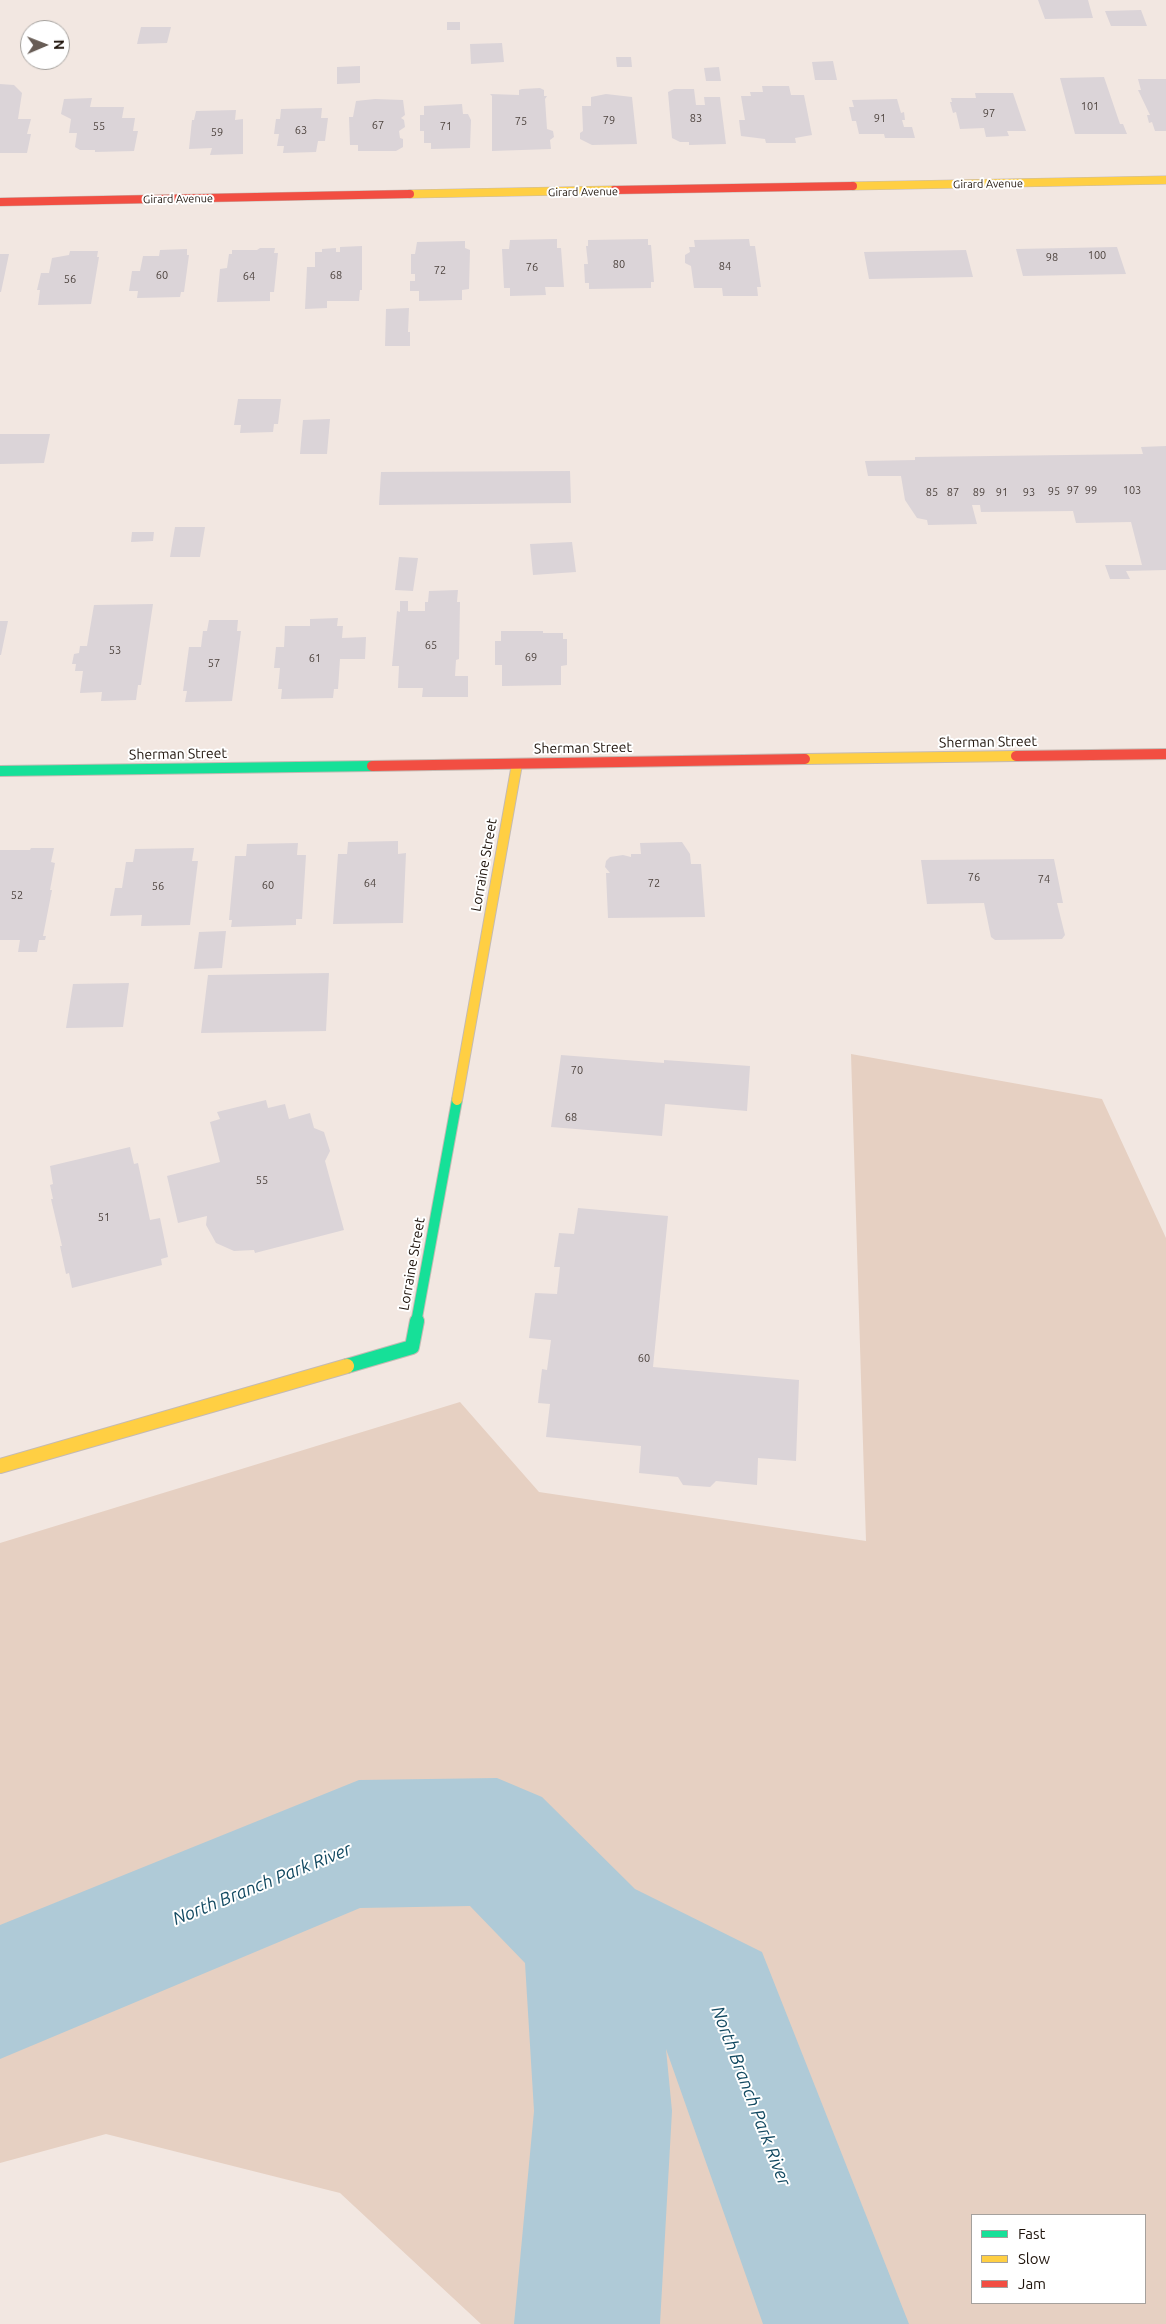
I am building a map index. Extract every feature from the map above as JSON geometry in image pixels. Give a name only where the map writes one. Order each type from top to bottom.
[{"type":"street","name":"Girard Avenue","points":[[0,202],[1166,180]]},
{"type":"street","name":"Sherman Street","points":[[0,771],[1166,754]]},
{"type":"street","name":"Lorraine Street","points":[[0,1466],[412,1347],[517,764]]},
{"type":"shaded area","points":[[851,1054],[1102,1099],[1166,1238],[1166,2324],[481,2324],[340,2193],[106,2134],[0,2163],[0,1543],[460,1402],[539,1492],[866,1541]]},
{"type":"building","points":[[1038,0],[1088,0],[1093,18],[1045,19]]},
{"type":"building","points":[[1141,10],[1147,26],[1111,26],[1105,11]]},
{"type":"building","points":[[447,22],[460,22],[460,30],[447,30]]},
{"type":"building","points":[[141,27],[171,27],[167,43],[137,44]]},
{"type":"building","points":[[502,43],[504,62],[471,64],[470,44]]},
{"type":"building","points":[[616,57],[631,57],[632,67],[617,67]]},
{"type":"building","points":[[833,61],[837,80],[815,80],[812,62]]},
{"type":"building","points":[[360,66],[360,83],[337,84],[337,67]]},
{"type":"building","points":[[719,67],[721,81],[706,81],[704,68]]},
{"type":"building","points":[[1104,77],[1120,124],[1123,124],[1127,134],[1075,134],[1060,78]]},
{"type":"building","points":[[1138,79],[1166,79],[1166,131],[1155,131],[1152,122],[1149,123],[1147,115],[1150,115],[1138,90],[1141,90]]},
{"type":"building","points":[[0,84],[14,85],[22,93],[18,119],[31,119],[27,134],[31,134],[27,153],[0,153]]},
{"type":"building","points":[[762,86],[789,86],[791,95],[804,95],[812,135],[795,138],[796,143],[766,143],[765,139],[741,136],[739,120],[745,120],[741,96],[751,96],[750,92],[763,92]]},
{"type":"building","points":[[540,88],[544,90],[544,96],[547,96],[545,99],[547,129],[553,131],[554,137],[550,140],[551,149],[492,151],[492,96],[490,94],[519,95],[519,90],[522,89]]},
{"type":"building","points":[[674,89],[694,89],[696,105],[705,105],[704,97],[720,97],[726,144],[689,145],[689,142],[680,142],[672,138],[668,92]]},
{"type":"building","points":[[975,93],[1013,93],[1026,131],[1007,131],[1009,136],[986,137],[984,128],[960,129],[956,112],[953,113],[950,102],[952,102],[951,98],[976,98]]},
{"type":"building","points":[[606,94],[632,97],[637,144],[592,145],[580,139],[580,133],[583,131],[582,106],[591,106],[591,97]]},
{"type":"building","points":[[92,98],[90,107],[124,107],[122,118],[135,118],[133,131],[138,131],[134,151],[95,152],[95,150],[80,150],[75,147],[77,133],[69,133],[71,119],[61,114],[64,99]]},
{"type":"building","points":[[375,99],[403,100],[405,115],[401,118],[404,120],[405,127],[399,131],[400,138],[403,139],[403,147],[396,151],[358,151],[358,145],[350,145],[349,117],[353,117],[356,101]]},
{"type":"building","points":[[897,99],[901,113],[904,112],[905,120],[902,120],[904,127],[912,127],[915,138],[885,138],[884,134],[859,134],[856,121],[852,121],[849,107],[854,107],[852,100]]},
{"type":"building","points":[[462,104],[463,114],[468,114],[471,120],[470,148],[431,149],[431,143],[424,143],[424,131],[420,131],[420,115],[424,115],[424,106]]},
{"type":"building","points":[[322,108],[321,118],[328,118],[325,141],[318,141],[316,152],[283,153],[284,146],[277,146],[279,134],[274,134],[276,119],[280,119],[281,109]]},
{"type":"building","points":[[236,110],[235,120],[243,119],[243,154],[210,155],[212,148],[189,149],[192,120],[194,120],[196,111]]},
{"type":"building","points":[[557,239],[557,248],[561,248],[564,287],[545,287],[546,295],[510,296],[510,288],[504,288],[502,249],[509,249],[510,240]]},
{"type":"building","points":[[648,239],[648,245],[651,245],[654,282],[651,282],[651,288],[589,289],[589,283],[585,283],[584,264],[588,264],[586,246],[588,246],[588,240]]},
{"type":"building","points":[[749,239],[750,246],[755,246],[761,287],[757,287],[758,296],[723,296],[722,288],[694,288],[691,266],[685,263],[685,255],[690,252],[689,247],[695,247],[694,240]]},
{"type":"building","points":[[465,241],[465,248],[470,250],[469,289],[462,290],[462,300],[419,301],[419,291],[410,291],[410,281],[415,281],[415,274],[411,274],[411,254],[415,254],[417,242]]},
{"type":"building","points":[[362,246],[362,290],[360,290],[359,301],[327,301],[327,308],[305,309],[307,267],[315,267],[315,252],[322,252],[322,249],[336,248],[336,252],[340,252],[340,247]]},
{"type":"building","points":[[1117,247],[1126,274],[1023,276],[1016,249]]},
{"type":"building","points":[[260,248],[275,248],[274,253],[278,253],[274,292],[270,292],[270,301],[217,302],[220,269],[227,268],[229,254],[232,254],[232,250],[257,250]]},
{"type":"building","points":[[187,249],[187,255],[189,255],[184,292],[181,292],[180,297],[137,298],[138,291],[129,291],[132,271],[140,271],[143,256],[159,256],[160,250]]},
{"type":"building","points":[[966,250],[973,277],[869,279],[864,252]]},
{"type":"building","points":[[70,251],[98,251],[97,257],[99,257],[91,304],[38,305],[40,290],[37,290],[41,273],[49,273],[52,258],[69,255]]},
{"type":"building","points":[[0,254],[9,254],[1,292],[0,292]]},
{"type":"building","points":[[409,308],[408,332],[410,332],[410,346],[385,346],[386,309]]},
{"type":"building","points":[[238,399],[281,399],[278,424],[274,424],[273,432],[240,433],[241,425],[234,425]]},
{"type":"building","points":[[330,419],[327,454],[300,454],[303,420]]},
{"type":"building","points":[[0,434],[50,434],[44,463],[0,464]]},
{"type":"building","points":[[1166,446],[1166,570],[1126,571],[1130,579],[1110,579],[1105,565],[1142,565],[1131,522],[1076,523],[1073,511],[981,512],[980,505],[972,505],[977,524],[928,525],[927,520],[917,518],[905,500],[901,476],[868,476],[865,461],[915,460],[915,457],[1143,454],[1141,447]]},
{"type":"building","points":[[570,471],[571,503],[379,505],[381,472]]},
{"type":"building","points":[[175,527],[205,527],[200,557],[170,557]]},
{"type":"building","points":[[132,532],[154,532],[153,541],[131,542]]},
{"type":"building","points":[[572,542],[576,572],[533,575],[530,544]]},
{"type":"building","points":[[399,557],[418,558],[413,591],[395,590]]},
{"type":"building","points":[[458,590],[457,602],[460,602],[459,659],[456,660],[455,676],[468,676],[468,697],[422,697],[423,688],[398,688],[399,666],[392,666],[397,611],[400,612],[400,601],[408,601],[408,611],[425,611],[425,602],[428,602],[429,591]]},
{"type":"building","points":[[153,604],[141,685],[138,685],[136,700],[101,701],[102,692],[80,693],[83,671],[75,671],[76,664],[72,664],[74,654],[79,653],[80,646],[87,646],[94,605]]},
{"type":"building","points":[[338,618],[337,626],[343,626],[342,638],[366,637],[365,659],[340,659],[338,689],[334,689],[333,698],[281,699],[282,689],[278,689],[280,668],[274,668],[276,647],[284,647],[285,626],[310,626],[310,619]]},
{"type":"building","points":[[209,620],[238,620],[237,631],[241,631],[232,701],[185,702],[187,691],[183,691],[189,647],[201,647],[203,631],[207,631]]},
{"type":"building","points":[[0,621],[8,621],[1,655],[0,655]]},
{"type":"building","points":[[501,631],[563,633],[563,639],[567,639],[567,665],[561,666],[561,685],[502,686],[502,665],[495,665],[495,641],[501,641]]},
{"type":"building","points":[[398,841],[398,854],[406,853],[403,923],[333,924],[338,854],[347,854],[348,842]]},
{"type":"building","points":[[682,842],[690,854],[691,864],[701,864],[705,917],[608,918],[606,873],[610,873],[605,867],[606,861],[610,857],[623,855],[631,857],[631,854],[641,854],[640,843]]},
{"type":"building","points":[[298,843],[297,855],[306,855],[302,919],[296,919],[296,925],[231,927],[232,920],[229,920],[235,856],[246,856],[247,844]]},
{"type":"building","points":[[31,848],[54,848],[51,862],[55,863],[50,890],[52,890],[43,936],[46,936],[45,940],[39,940],[37,952],[18,952],[20,940],[0,940],[0,850],[30,850]]},
{"type":"building","points":[[194,848],[192,861],[198,861],[190,925],[141,926],[142,915],[110,916],[115,888],[122,888],[126,862],[133,862],[135,849]]},
{"type":"building","points":[[1054,859],[1063,903],[1057,903],[1065,935],[1062,939],[995,940],[991,937],[984,903],[927,904],[921,860]]},
{"type":"building","points":[[226,931],[222,968],[194,969],[199,932]]},
{"type":"building","points":[[329,973],[326,1031],[201,1033],[208,975]]},
{"type":"building","points":[[129,983],[123,1027],[66,1028],[73,984]]},
{"type":"building","points":[[561,1055],[664,1063],[664,1060],[750,1066],[747,1111],[665,1104],[662,1136],[551,1127]]},
{"type":"building","points":[[266,1100],[268,1108],[285,1104],[289,1119],[310,1113],[314,1128],[324,1132],[330,1151],[325,1161],[344,1230],[255,1253],[254,1250],[234,1251],[216,1243],[206,1225],[207,1216],[178,1223],[167,1176],[220,1162],[210,1122],[220,1119],[217,1112]]},
{"type":"building","points":[[130,1147],[134,1164],[138,1163],[150,1220],[160,1218],[168,1257],[161,1259],[162,1265],[72,1288],[69,1273],[66,1274],[60,1246],[62,1246],[51,1199],[53,1199],[50,1185],[53,1184],[50,1166]]},
{"type":"building","points":[[578,1208],[668,1216],[653,1367],[799,1380],[796,1461],[758,1458],[757,1485],[716,1481],[710,1487],[683,1485],[678,1477],[639,1473],[641,1446],[546,1437],[550,1404],[538,1403],[542,1369],[547,1370],[551,1340],[529,1338],[535,1293],[557,1294],[560,1267],[554,1267],[559,1233],[574,1234]]},
{"type":"waterway","name":"North Branch Park River","points":[[0,1992],[359,1844],[497,1842],[589,1935]]},
{"type":"waterway","name":"North Branch Park River","points":[[587,2324],[603,2111],[589,1935]]},
{"type":"waterway","name":"North Branch Park River","points":[[589,1935],[715,1999],[836,2324]]},
{"type":"traffic: fast","points":[[0,771],[372,766]]},
{"type":"traffic: fast","points":[[347,1366],[412,1347],[457,1100]]},
{"type":"traffic: slow","points":[[853,186],[1166,180]]},
{"type":"traffic: slow","points":[[410,194],[614,190]]},
{"type":"traffic: slow","points":[[805,759],[1016,756]]},
{"type":"traffic: slow","points":[[457,1100],[517,764]]},
{"type":"traffic: slow","points":[[0,1466],[347,1366]]},
{"type":"traffic: jam","points":[[614,190],[853,186]]},
{"type":"traffic: jam","points":[[0,202],[410,194]]},
{"type":"traffic: jam","points":[[1016,756],[1166,754]]},
{"type":"traffic: jam","points":[[372,766],[805,759]]}]
